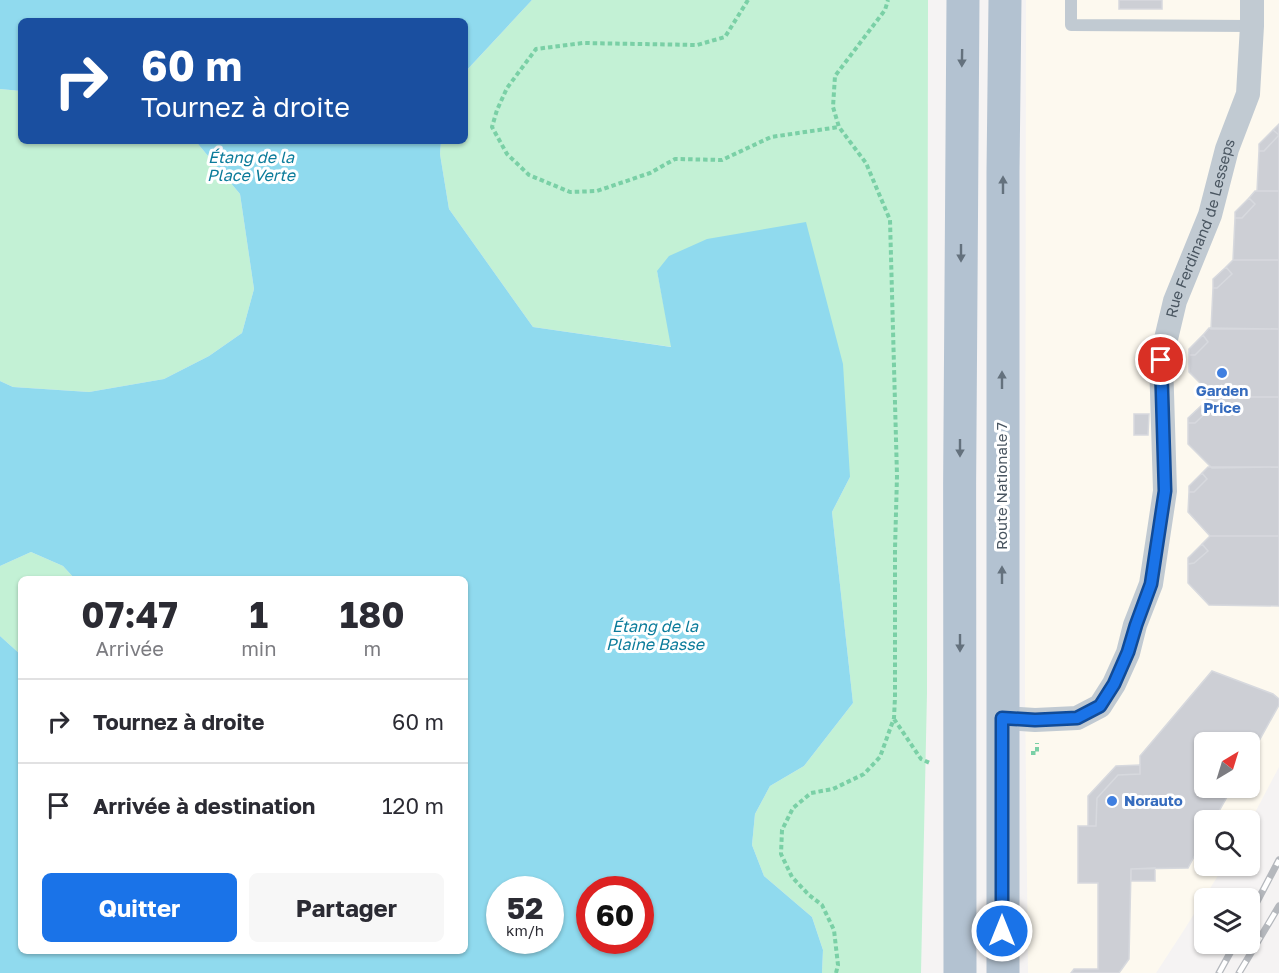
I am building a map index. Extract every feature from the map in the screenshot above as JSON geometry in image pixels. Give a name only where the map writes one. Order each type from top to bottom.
[{"type":"main road","points":[[960,973],[963,0]]},
{"type":"main road","name":"Route Nationale 7","points":[[1003,973],[1005,0]]},
{"type":"street","name":"Rue Ferdinand de Lesseps","points":[[1002,718],[1035,720],[1077,718],[1100,706],[1114,684],[1128,652],[1151,584],[1165,491],[1161,360],[1174,301],[1210,216],[1227,149],[1248,94],[1252,0]]},
{"type":"lane","points":[[1071,0],[1071,25],[1252,26]]},
{"type":"path","points":[[748,0],[725,37],[697,45],[583,43],[536,49],[507,88],[494,118],[492,127],[507,154],[529,175],[560,188],[570,192],[597,191],[650,173],[675,159],[722,160],[771,137],[840,127]]},
{"type":"path","points":[[836,973],[838,965],[834,930],[822,905],[792,877],[781,854],[782,830],[793,807],[812,793],[833,789],[864,774],[880,757],[894,718],[897,476],[890,220],[866,163],[840,127],[833,107],[835,76],[885,10],[888,0]]},
{"type":"path","points":[[894,718],[921,759],[939,766]]},
{"type":"shaded area","points":[[1026,0],[1279,0],[1279,767],[1256,810],[1194,810],[1194,876],[1218,876],[1210,888],[1194,888],[1194,914],[1156,973],[1028,973],[1025,692]]},
{"type":"green space","points":[[532,0],[928,0],[927,693],[921,973],[822,973],[823,950],[812,917],[764,876],[752,845],[755,814],[770,786],[804,766],[853,703],[832,512],[850,477],[657,271],[672,347],[533,327],[449,209],[440,154],[441,144],[468,144],[468,69]]},
{"type":"green space","points":[[0,89],[18,91],[18,144],[198,144],[240,194],[254,289],[242,333],[209,356],[164,379],[89,392],[13,387],[0,381]]},
{"type":"green space","points":[[31,552],[63,566],[72,576],[18,576],[18,652],[0,636],[0,566]]},
{"type":"water","points":[[0,0],[532,0],[468,69],[468,18],[18,18],[18,91],[0,89]]},
{"type":"water","name":"Étang de la Plaine Basse","points":[[198,144],[441,144],[440,154],[449,209],[533,327],[671,347],[657,271],[669,256],[707,239],[806,222],[843,364],[850,477],[832,512],[853,703],[804,766],[770,786],[755,814],[752,845],[764,876],[812,917],[823,950],[822,973],[0,973],[0,636],[18,652],[18,954],[468,954],[468,576],[72,576],[63,566],[31,552],[0,566],[0,381],[13,387],[89,392],[164,379],[209,356],[242,333],[254,289],[240,194]]},
{"type":"building","points":[[1119,0],[1162,0],[1162,9],[1119,9]]},
{"type":"building","points":[[1279,124],[1279,135],[1273,130]]},
{"type":"building","points":[[1273,130],[1279,135],[1264,151],[1259,151],[1259,144]]},
{"type":"building","points":[[1279,135],[1279,191],[1257,191],[1259,151],[1264,151]]},
{"type":"building","points":[[1255,191],[1279,191],[1279,260],[1233,260],[1235,218],[1242,218],[1255,204],[1249,198]]},
{"type":"building","points":[[1249,198],[1255,204],[1242,218],[1235,218],[1235,212]]},
{"type":"building","points":[[1233,260],[1279,260],[1279,329],[1211,329],[1213,288],[1217,288],[1232,274],[1226,267]]},
{"type":"building","points":[[1226,267],[1232,274],[1217,288],[1213,288],[1213,279]]},
{"type":"building","points":[[1209,328],[1279,329],[1279,397],[1214,397],[1189,372],[1189,355],[1195,355],[1208,342],[1203,335]]},
{"type":"building","points":[[1203,335],[1208,342],[1195,355],[1189,355],[1189,349]]},
{"type":"building","points":[[1209,397],[1279,397],[1279,467],[1212,468],[1188,444],[1188,423],[1195,423],[1209,410],[1203,404]]},
{"type":"building","points":[[1203,404],[1209,410],[1195,423],[1188,423],[1188,418]]},
{"type":"building","points":[[1134,414],[1149,414],[1148,435],[1134,435]]},
{"type":"building","points":[[1208,467],[1279,467],[1279,536],[1210,536],[1188,512],[1189,492],[1194,492],[1207,479],[1202,473]]},
{"type":"building","points":[[1202,473],[1207,479],[1194,492],[1189,492],[1189,486]]},
{"type":"building","points":[[1210,536],[1279,536],[1279,606],[1209,605],[1188,583],[1188,564],[1194,563],[1208,551],[1202,544]]},
{"type":"building","points":[[1202,544],[1208,551],[1194,563],[1188,564],[1188,558]]},
{"type":"building","points":[[1212,671],[1273,694],[1279,699],[1279,705],[1260,739],[1260,732],[1194,732],[1194,798],[1226,798],[1220,810],[1194,810],[1194,857],[1188,868],[1131,869],[1129,959],[1119,973],[1071,973],[1074,969],[1098,969],[1098,883],[1078,883],[1078,826],[1096,826],[1097,798],[1118,775],[1140,774],[1140,756]]},
{"type":"building","points":[[1140,765],[1140,774],[1118,775],[1097,798],[1096,826],[1088,826],[1088,796],[1116,766]]},
{"type":"building","points":[[1155,868],[1155,881],[1131,881],[1131,869]]},
{"type":"railway","points":[[1260,896],[1279,860]]},
{"type":"railway","points":[[1239,973],[1279,906]]},
{"type":"railway","points":[[1219,973],[1229,954]]},
{"type":"place","name":"Garden Price","points":[[1222,373]]},
{"type":"place","name":"Norauto","points":[[1112,801]]},
{"type":"route","points":[[1002,931],[1002,718],[1035,720],[1077,718],[1100,706],[1114,684],[1128,652],[1151,584],[1165,491],[1161,360]]},
{"type":"water label","name":"Étang de la Place Verte","points":[[251,166]]}]
